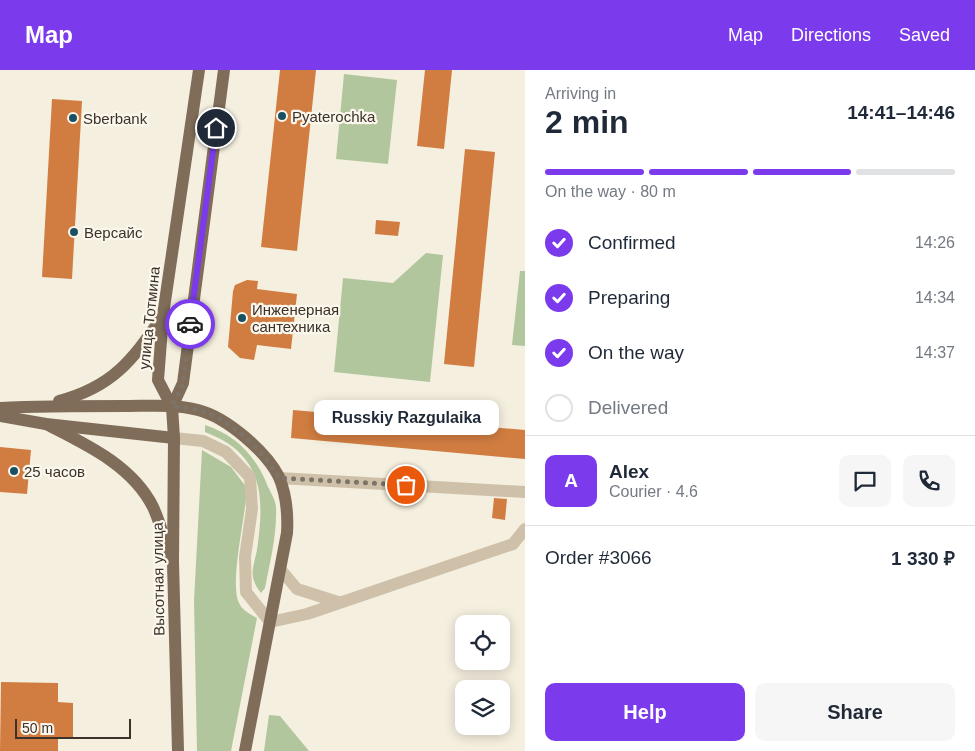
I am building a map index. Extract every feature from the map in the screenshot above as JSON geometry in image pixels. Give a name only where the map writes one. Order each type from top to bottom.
[{"type":"main road","name":"улица Тотмина","points":[[172,406],[158,380],[163,315],[199,70]]},
{"type":"main road","points":[[172,406],[183,384],[224,70]]},
{"type":"main road","points":[[44,406],[78,396],[110,380],[141,348],[163,315]]},
{"type":"main road","points":[[0,408],[172,406],[199,410],[223,421],[245,437],[271,466],[279,478],[288,518],[281,570],[245,751]]},
{"type":"main road","name":"Высотная улица","points":[[172,406],[174,438],[173,562],[178,751]]},
{"type":"main road","points":[[0,416],[46,424],[174,438]]},
{"type":"main road","points":[[46,424],[89,446],[111,460],[135,484],[152,506],[173,562]]},
{"type":"street","points":[[174,438],[203,441],[226,452],[250,477],[252,509],[246,557],[246,592],[270,622],[307,614],[513,544],[525,530]]},
{"type":"street","points":[[279,478],[525,492]]},
{"type":"street","points":[[281,570],[297,589],[338,602]]},
{"type":"green space","points":[[344,74],[397,80],[388,164],[336,159]]},
{"type":"green space","points":[[426,253],[443,255],[430,382],[334,372],[343,278],[393,283]]},
{"type":"green space","points":[[520,271],[525,271],[525,346],[512,345]]},
{"type":"green space","points":[[205,425],[216,429],[244,448],[258,466],[276,505],[271,558],[265,588],[261,593],[253,577],[260,511],[256,479],[249,465],[239,452],[224,441],[205,432]]},
{"type":"green space","points":[[202,450],[231,467],[247,488],[237,565],[236,593],[242,608],[257,618],[231,751],[197,751],[194,601]]},
{"type":"green space","points":[[269,715],[280,716],[309,751],[264,751]]},
{"type":"building","points":[[280,70],[316,70],[297,251],[261,247]]},
{"type":"building","points":[[425,70],[452,70],[444,149],[417,146]]},
{"type":"building","points":[[52,99],[82,101],[72,279],[42,277]]},
{"type":"building","points":[[465,149],[495,152],[474,367],[444,364]]},
{"type":"building","points":[[376,220],[400,222],[398,236],[375,234]]},
{"type":"building","points":[[247,280],[258,281],[257,289],[297,294],[291,349],[257,345],[254,360],[240,358],[228,347],[233,291],[235,285]]},
{"type":"building","points":[[293,410],[525,430],[525,459],[291,438]]},
{"type":"building","name":"25 часов","points":[[0,447],[31,450],[27,494],[0,492]]},
{"type":"building","points":[[494,498],[507,499],[505,520],[492,518]]},
{"type":"building","points":[[1,682],[58,683],[58,702],[73,703],[73,738],[58,738],[58,751],[0,751]]},
{"type":"way so far","points":[[190,324],[183,384],[172,406],[199,410],[223,421],[245,437],[271,466],[279,478],[406,485]]},
{"type":"place","name":"Pyaterochka","points":[[282,116]]},
{"type":"place","name":"Sberbank","points":[[73,118]]},
{"type":"place","name":"Версайс","points":[[74,232]]},
{"type":"place","name":"Инженерная сантехника","points":[[242,318]]},
{"type":"place","name":"25 часов","points":[[14,471]]},
{"type":"place","name":"Russkiy Razgulaika","points":[[406,485]]},
{"type":"route","points":[[190,324],[216,128]]}]
